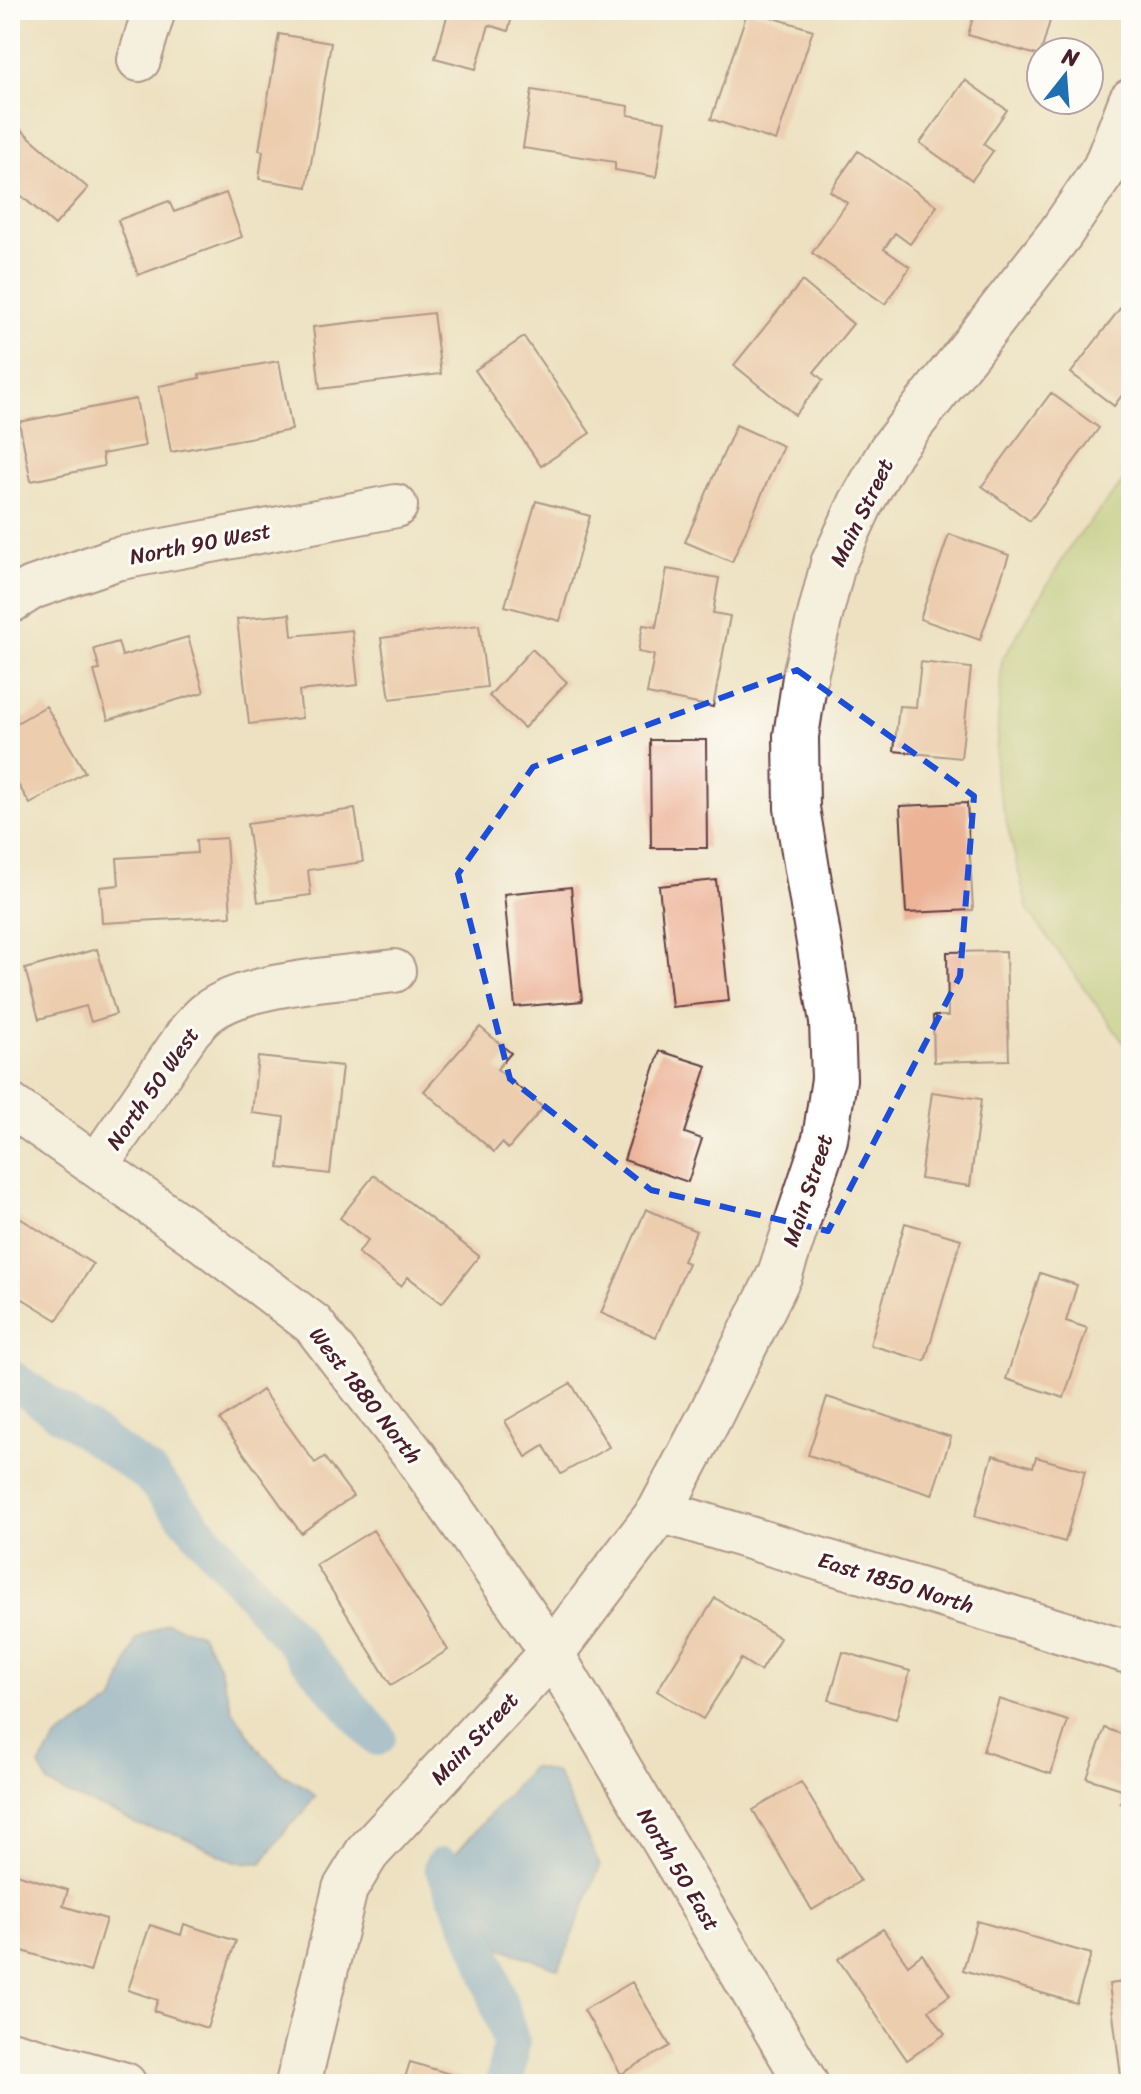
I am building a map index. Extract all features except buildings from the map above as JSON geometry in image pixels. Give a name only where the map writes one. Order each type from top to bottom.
[{"type":"street","points":[[139,60],[154,10]]},
{"type":"street","name":"Main Street","points":[[298,2084],[345,1889],[367,1853],[552,1653],[660,1511],[780,1274],[825,1139],[834,1079],[832,1022],[797,808],[796,736],[806,671],[833,564],[861,503],[891,450],[1060,234],[1105,168],[1131,101]]},
{"type":"street","name":"North 90 West","points":[[10,602],[32,588],[116,559],[396,506]]},
{"type":"street","name":"North 50 West","points":[[97,1165],[190,1030],[208,1012],[238,997],[279,986],[394,971]]},
{"type":"street","name":"West 1880 North","points":[[10,1105],[203,1241],[313,1324],[415,1456],[552,1653]]},
{"type":"street","name":"East 1850 North","points":[[660,1511],[1130,1649]]},
{"type":"street","name":"North 50 East","points":[[552,1653],[807,2084]]},
{"type":"street","points":[[10,2052],[125,2084]]},
{"type":"highlighted area","points":[[797,670],[974,796],[960,976],[828,1231],[651,1190],[510,1079],[458,874],[533,767]]},
{"type":"green space","points":[[1131,472],[1131,1053],[1028,910],[995,775],[1002,660],[1072,544]]},
{"type":"water","points":[[167,1623],[201,1634],[218,1663],[232,1709],[259,1750],[283,1775],[308,1788],[315,1796],[262,1863],[235,1862],[179,1835],[138,1825],[119,1814],[69,1795],[49,1784],[39,1766],[57,1738],[114,1700],[136,1639]]},
{"type":"water","points":[[532,1767],[557,1773],[600,1866],[559,1969],[501,1948],[456,1853]]},
{"type":"waterway","points":[[10,1378],[149,1474],[377,1737]]},
{"type":"waterway","points":[[443,1866],[483,1954],[511,2042],[505,2084]]}]
